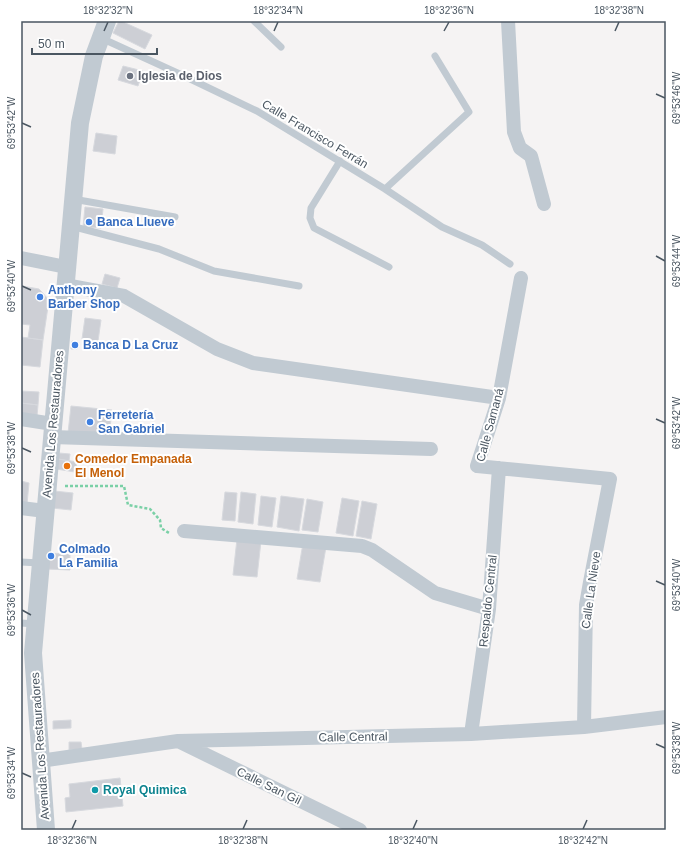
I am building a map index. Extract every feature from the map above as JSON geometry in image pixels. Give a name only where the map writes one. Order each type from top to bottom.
[{"type":"street","name":"Avenida Los Restauradores","points":[[46,830],[40,761],[27,653],[28,623],[40,563],[80,123],[94,56],[107,21]]},
{"type":"street","points":[[508,21],[514,132],[520,148],[531,156],[544,204]]},
{"type":"street","points":[[21,258],[66,267]]},
{"type":"street","name":"Calle Samaná","points":[[521,278],[499,398],[477,466],[610,480]]},
{"type":"street","points":[[65,285],[124,296],[217,349],[253,363],[499,398]]},
{"type":"street","points":[[21,419],[53,431],[431,449]]},
{"type":"street","name":"Respaldo Central","points":[[471,734],[489,609],[499,468]]},
{"type":"street","name":"Calle La Nieve","points":[[584,727],[586,605],[610,480]]},
{"type":"street","points":[[21,508],[45,511]]},
{"type":"street","points":[[184,531],[362,546],[372,550],[435,593],[489,609]]},
{"type":"street","name":"Calle Central","points":[[40,761],[178,741],[471,734],[584,727],[666,717]]},
{"type":"street","name":"Calle San Gil","points":[[178,741],[360,830]]},
{"type":"lane","points":[[254,21],[281,47]]},
{"type":"lane","name":"Calle Francisco Ferrán","points":[[100,38],[257,111],[385,189],[442,227],[482,245],[510,264]]},
{"type":"lane","points":[[385,189],[469,112],[434,56]]},
{"type":"lane","points":[[340,161],[311,208],[310,218],[314,228],[389,268]]},
{"type":"lane","points":[[73,199],[174,217]]},
{"type":"lane","points":[[70,226],[159,249],[214,271],[299,286]]},
{"type":"lane","points":[[21,562],[40,563]]},
{"type":"path","points":[[48,485],[124,486],[128,505],[150,509],[160,520],[161,528],[170,534],[184,531]]},
{"type":"building","points":[[119,21],[152,35],[145,49],[113,33]]},
{"type":"building","name":"Iglesia de Dios","points":[[123,66],[143,71],[138,86],[118,80]]},
{"type":"building","points":[[96,133],[117,136],[115,154],[93,151]]},
{"type":"building","points":[[85,207],[103,209],[101,228],[83,227]]},
{"type":"building","points":[[105,274],[120,278],[117,288],[102,284]]},
{"type":"building","points":[[22,286],[39,289],[49,300],[43,340],[28,338],[30,325],[21,324]]},
{"type":"building","points":[[85,318],[101,320],[98,341],[82,339]]},
{"type":"building","points":[[21,337],[43,340],[40,367],[21,365]]},
{"type":"building","name":"Banca D La Cruz","points":[[72,341],[78,342],[77,349],[71,349]]},
{"type":"building","points":[[21,391],[39,392],[38,405],[21,403]]},
{"type":"building","points":[[21,403],[38,405],[37,416],[21,415]]},
{"type":"building","name":"Ferretería San Gabriel","points":[[71,406],[112,410],[109,437],[68,433]]},
{"type":"building","points":[[59,453],[70,454],[69,461],[58,459]]},
{"type":"building","name":"Comedor Empanada El Menol","points":[[58,459],[77,462],[75,472],[56,469]]},
{"type":"building","points":[[21,481],[29,483],[27,504],[21,503]]},
{"type":"building","points":[[54,491],[73,493],[71,510],[52,508]]},
{"type":"building","points":[[225,492],[237,493],[235,521],[222,520]]},
{"type":"building","points":[[241,492],[256,494],[253,524],[238,522]]},
{"type":"building","points":[[261,496],[276,498],[272,527],[258,525]]},
{"type":"building","points":[[281,496],[304,499],[299,531],[277,527]]},
{"type":"building","points":[[342,498],[359,501],[353,536],[336,533]]},
{"type":"building","points":[[307,499],[323,502],[318,532],[302,530]]},
{"type":"building","points":[[362,501],[377,504],[371,539],[356,536]]},
{"type":"building","points":[[237,539],[261,541],[257,577],[233,575]]},
{"type":"building","points":[[303,543],[326,547],[320,582],[297,579]]},
{"type":"building","points":[[47,553],[70,554],[70,570],[46,569]]},
{"type":"building","points":[[71,720],[71,728],[53,729],[53,721]]},
{"type":"building","points":[[69,742],[81,742],[82,749],[69,750]]},
{"type":"building","name":"Royal Quimica","points":[[120,778],[123,806],[66,812],[65,798],[70,797],[69,784]]},
{"type":"place","name":"Iglesia de Dios","points":[[130,76]]},
{"type":"place","name":"Banca Llueve","points":[[89,222]]},
{"type":"place","name":"Anthony Barber Shop","points":[[40,297]]},
{"type":"place","name":"Banca D La Cruz","points":[[75,345]]},
{"type":"place","name":"Ferretería San Gabriel","points":[[90,422]]},
{"type":"place","name":"Comedor Empanada El Menol","points":[[67,466]]},
{"type":"place","name":"Colmado La Familia","points":[[51,556]]},
{"type":"place","name":"Royal Quimica","points":[[95,790]]}]
